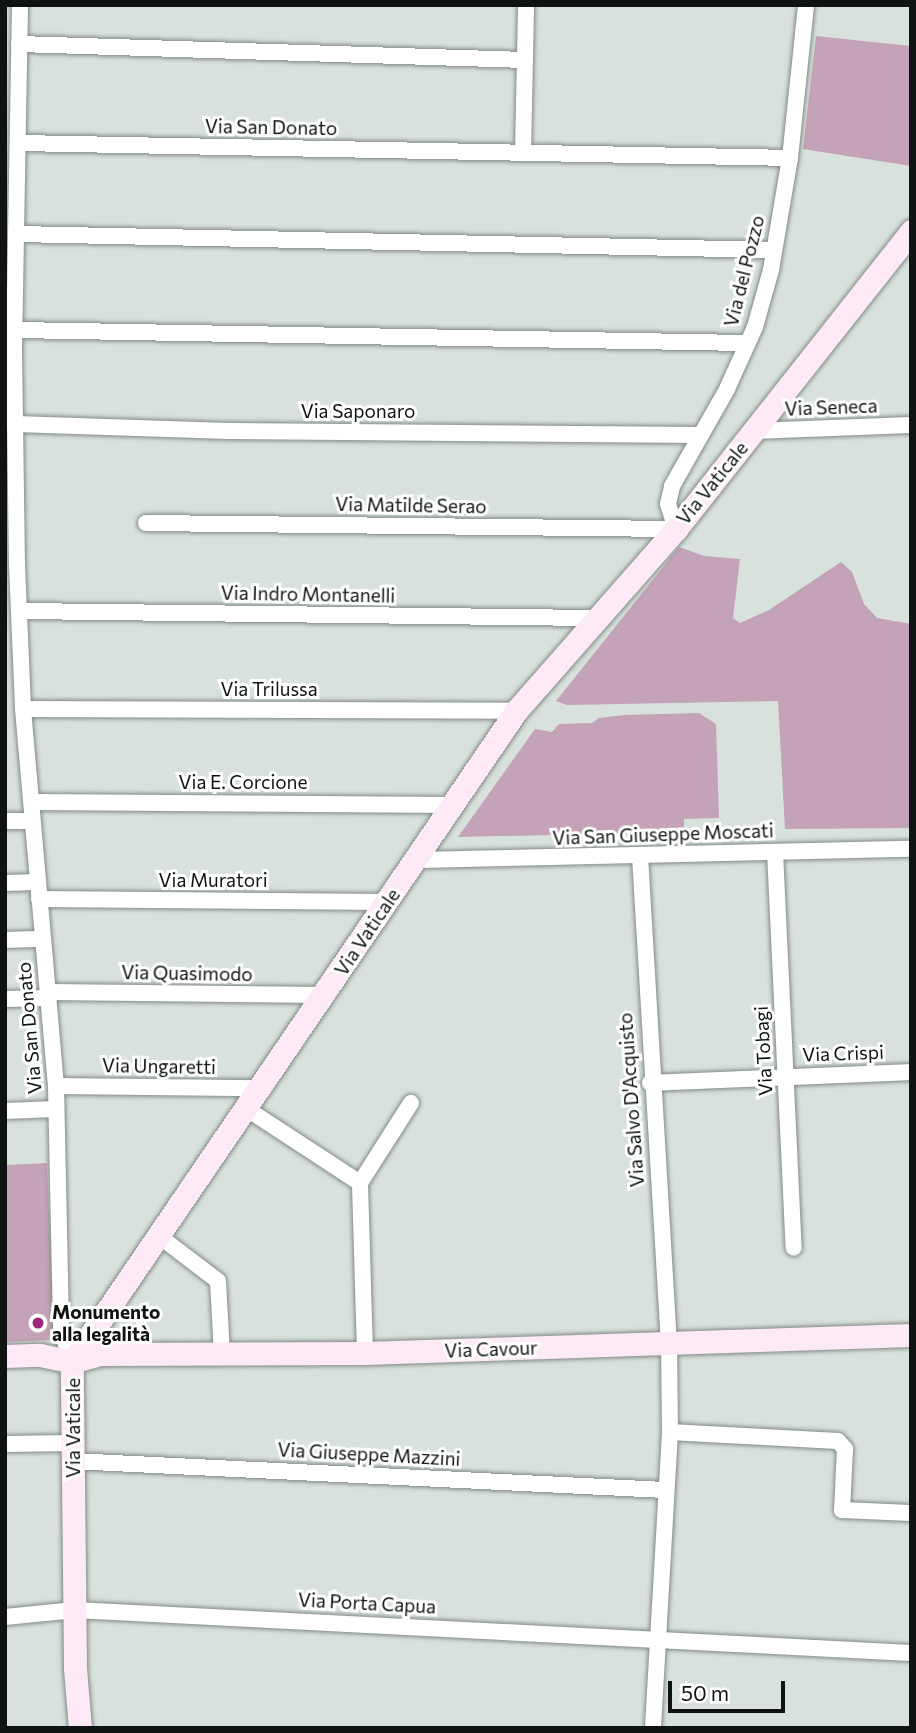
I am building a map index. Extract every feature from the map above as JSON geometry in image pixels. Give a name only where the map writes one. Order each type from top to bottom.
[{"type":"street","name":"Via San Donato","points":[[20,5],[13,26],[19,44],[12,108],[19,143],[11,187],[17,234],[10,274],[15,330],[10,351],[11,565],[20,611],[23,709],[56,1086],[61,1330],[72,1362]]},
{"type":"street","points":[[523,152],[526,5]]},
{"type":"street","name":"Via del Pozzo","points":[[676,529],[668,504],[672,486],[747,343],[775,250],[790,158],[806,5]]},
{"type":"street","points":[[19,44],[525,60]]},
{"type":"street","name":"Via San Donato","points":[[19,143],[790,158]]},
{"type":"street","name":"Via Vaticale","points":[[80,1728],[75,1610],[72,1362],[516,711],[676,529],[911,231]]},
{"type":"street","points":[[17,234],[775,250]]},
{"type":"street","points":[[15,330],[747,343]]},
{"type":"street","name":"Via Saponaro","points":[[11,414],[229,431],[701,435]]},
{"type":"street","name":"Via Seneca","points":[[753,431],[911,425]]},
{"type":"street","name":"Via Matilde Serao","points":[[146,523],[676,529]]},
{"type":"street","name":"Via Indro Montanelli","points":[[20,611],[595,618]]},
{"type":"street","points":[[5,689],[22,688]]},
{"type":"street","name":"Via Trilussa","points":[[23,709],[516,711]]},
{"type":"street","name":"Via E. Corcione","points":[[32,802],[454,805]]},
{"type":"street","points":[[5,821],[32,821]]},
{"type":"street","name":"Via San Giuseppe Moscati","points":[[416,860],[911,849]]},
{"type":"street","name":"Via Tobagi","points":[[775,852],[794,1248]]},
{"type":"street","name":"Via Salvo D'Acquisto","points":[[640,856],[650,1083],[669,1341],[670,1432],[653,1728]]},
{"type":"street","points":[[5,883],[37,882]]},
{"type":"street","name":"Via Muratori","points":[[39,899],[387,902]]},
{"type":"street","points":[[5,940],[42,939]]},
{"type":"street","name":"Via Quasimodo","points":[[5,999],[49,995],[324,995]]},
{"type":"street","name":"Via Crispi","points":[[650,1083],[911,1072]]},
{"type":"street","name":"Via Ungaretti","points":[[56,1086],[261,1088]]},
{"type":"street","points":[[365,1353],[360,1183],[411,1103]]},
{"type":"street","points":[[247,1108],[360,1183]]},
{"type":"street","points":[[5,1111],[57,1109]]},
{"type":"street","points":[[159,1236],[218,1281],[222,1355]]},
{"type":"street","name":"Via Cavour","points":[[72,1362],[100,1354],[365,1353],[911,1335]]},
{"type":"street","points":[[5,1356],[40,1355],[72,1362]]},
{"type":"street","points":[[670,1432],[838,1441],[845,1449],[842,1510],[911,1513]]},
{"type":"street","name":"Via Giuseppe Mazzini","points":[[5,1444],[72,1452],[665,1490]]},
{"type":"street","name":"Via Porta Capua","points":[[5,1617],[75,1610],[911,1653]]},
{"type":"shaded area","points":[[816,36],[911,46],[911,166],[803,149]]},
{"type":"shaded area","points":[[679,547],[704,556],[740,559],[733,618],[740,623],[769,610],[841,562],[852,572],[864,604],[877,618],[911,624],[911,828],[785,829],[778,701],[567,705],[556,701]]},
{"type":"shaded area","points":[[699,713],[716,724],[719,818],[684,819],[684,832],[458,837],[535,729],[552,732],[559,724],[592,723],[599,718],[625,715]]},
{"type":"shaded area","points":[[47,1163],[54,1340],[5,1342],[5,1165]]},
{"type":"place","name":"Monumento alla legalità","points":[[38,1323]]}]
